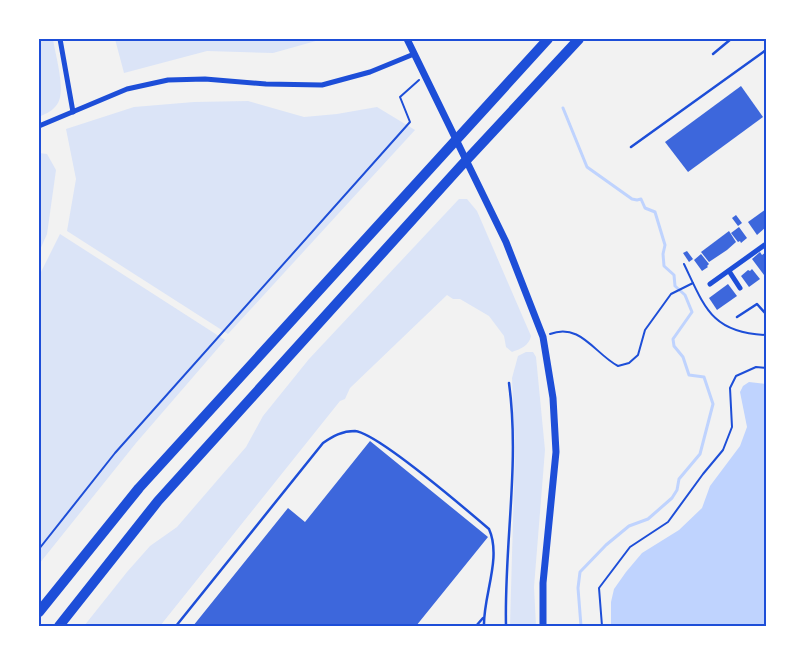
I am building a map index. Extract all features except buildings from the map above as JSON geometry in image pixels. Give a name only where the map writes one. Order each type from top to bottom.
[{"type":"highway","points":[[39,612],[139,488],[548,39]]},
{"type":"highway","points":[[59,626],[158,501],[460,167],[579,39]]},
{"type":"street","points":[[60,39],[73,112]]},
{"type":"street","points":[[407,39],[506,242],[543,337],[553,398],[556,452],[543,583],[543,626]]},
{"type":"street","points":[[39,126],[127,89],[168,80],[205,79],[266,84],[322,85],[370,72],[414,54]]},
{"type":"street","points":[[710,284],[766,244]]},
{"type":"street","points":[[728,271],[740,288]]},
{"type":"lane","points":[[713,54],[731,39]]},
{"type":"lane","points":[[631,147],[766,50]]},
{"type":"lane","points":[[737,317],[756,304],[766,314]]},
{"type":"lane","points":[[506,626],[507,554],[513,456],[513,412],[509,383]]},
{"type":"lane","points":[[176,626],[322,443],[334,435],[356,431],[366,434],[407,462],[489,529],[492,537],[493,554],[484,626]]},
{"type":"lane","points":[[476,626],[484,618]]},
{"type":"path","points":[[39,549],[115,453],[410,122],[400,97],[424,75]]},
{"type":"path","points":[[684,264],[710,315],[721,324],[738,331],[766,335]]},
{"type":"path","points":[[543,337],[558,331],[582,336],[607,360],[618,366],[629,363],[638,355],[644,330],[664,301],[673,293],[693,283]]},
{"type":"path","points":[[698,293],[702,290]]},
{"type":"path","points":[[602,626],[599,588],[630,547],[668,522],[723,450],[732,427],[730,388],[736,376],[756,367],[766,368]]},
{"type":"shaded area","points":[[39,39],[53,39],[61,90],[56,106],[50,112],[39,117]]},
{"type":"shaded area","points":[[115,39],[323,39],[273,53],[207,51],[124,73]]},
{"type":"shaded area","points":[[248,101],[304,117],[337,114],[377,107],[415,130],[228,334],[67,231],[76,179],[66,129],[134,107],[194,102]]},
{"type":"shaded area","points":[[39,153],[47,154],[56,170],[47,234],[39,252]]},
{"type":"shaded area","points":[[459,199],[467,199],[477,211],[531,336],[524,347],[512,352],[506,347],[504,336],[489,316],[460,299],[453,299],[447,295],[350,388],[345,399],[340,401],[160,626],[84,626],[150,546],[177,527],[246,447],[263,416],[309,359]]},
{"type":"shaded area","points":[[60,234],[225,340],[136,443],[39,564],[39,276]]},
{"type":"shaded area","points":[[526,352],[533,352],[536,357],[545,450],[534,587],[536,626],[510,626],[515,449],[512,378],[518,356]]},
{"type":"water","points":[[749,382],[766,384],[766,626],[611,626],[611,602],[614,589],[626,572],[642,553],[679,530],[702,508],[710,486],[740,446],[747,427],[740,392],[743,386]]},
{"type":"waterway","points":[[563,108],[587,167],[632,199],[641,199],[645,208],[655,212],[665,245],[663,254],[664,266],[674,275],[675,286],[685,295],[692,312],[673,339],[674,346],[683,357],[689,375],[704,377],[713,404],[700,454],[679,479],[677,490],[672,498],[648,519],[629,526],[606,545],[580,572],[578,588],[581,626]]}]
